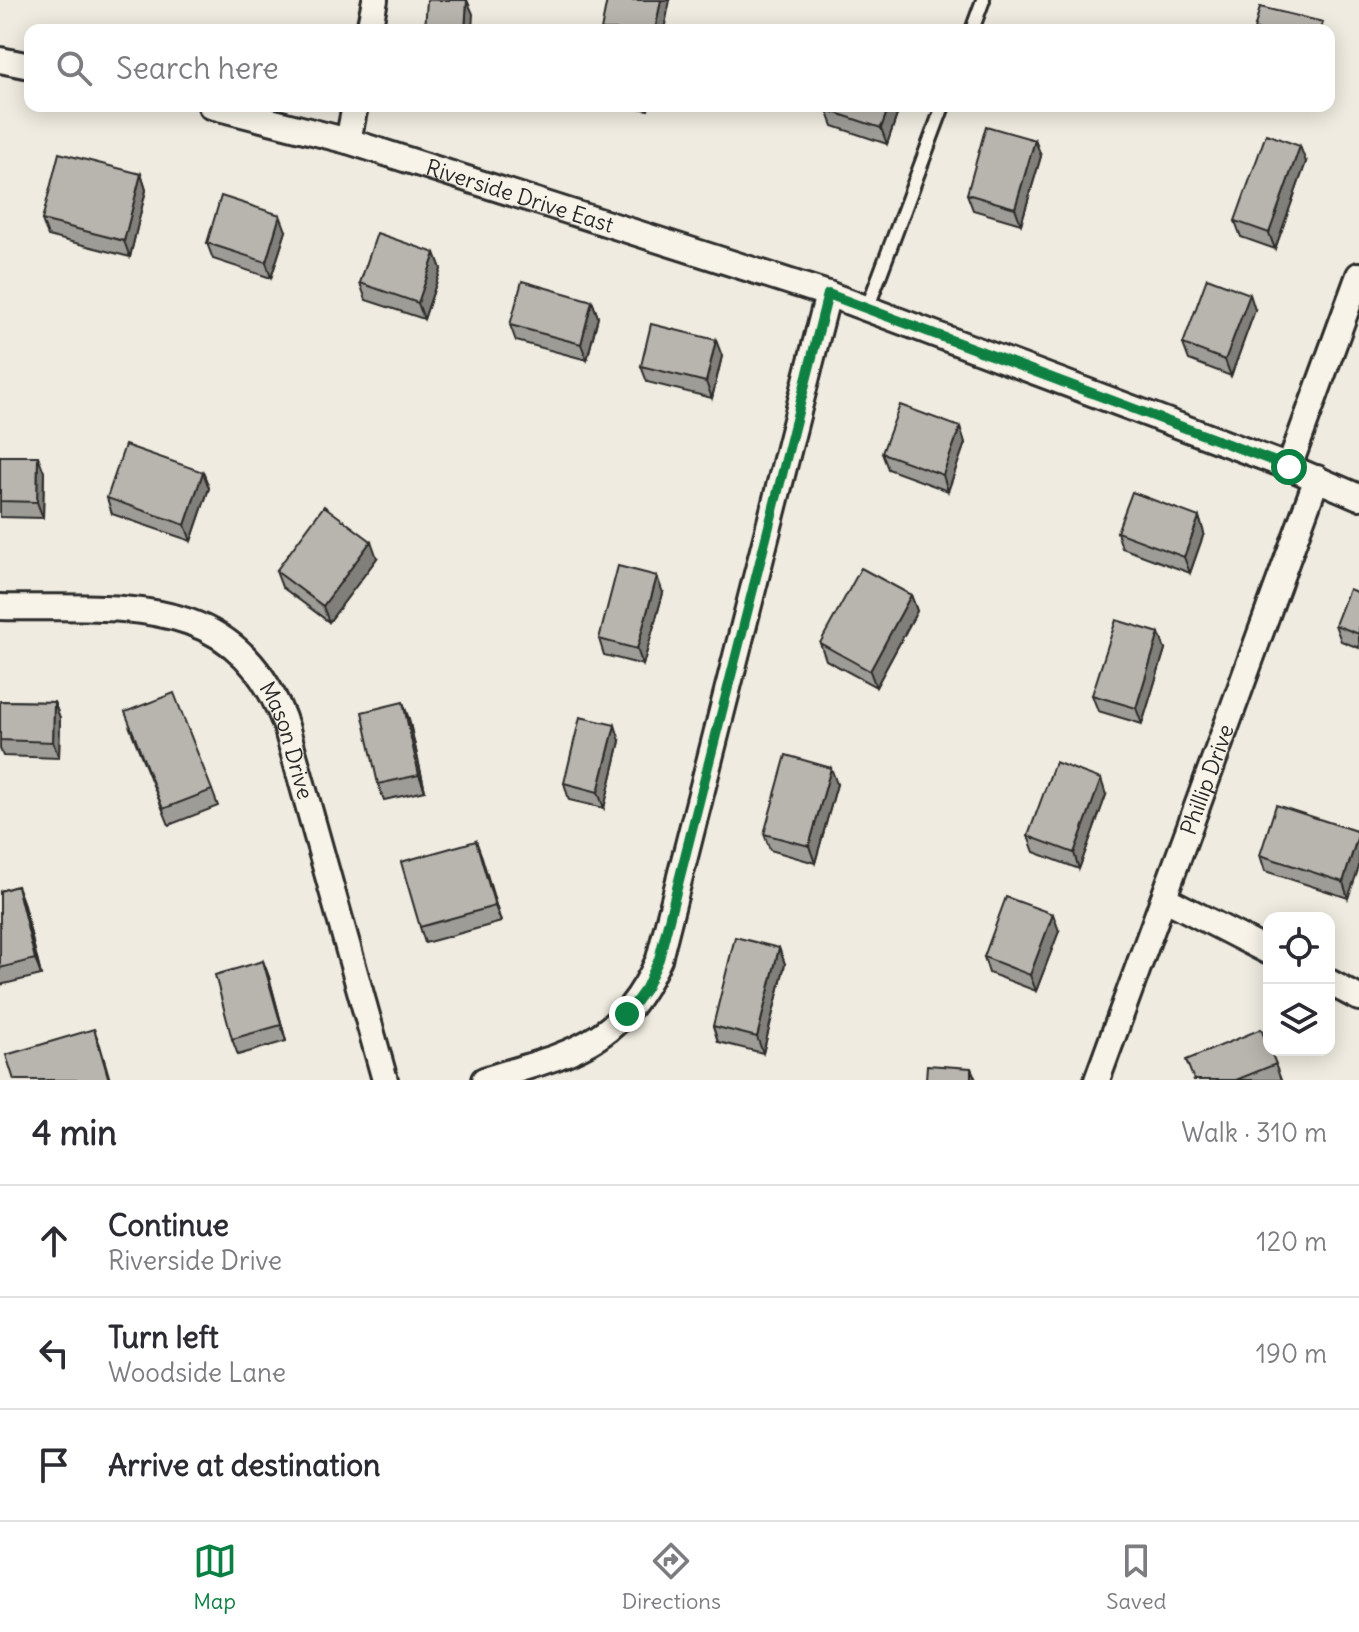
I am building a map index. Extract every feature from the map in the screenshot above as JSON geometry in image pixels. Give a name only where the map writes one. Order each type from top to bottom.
[{"type":"street","points":[[370,24],[375,0]]},
{"type":"street","points":[[0,60],[24,65]]},
{"type":"street","name":"Riverside Drive East","points":[[234,112],[348,141],[828,294],[1289,467],[1359,497]]},
{"type":"street","points":[[348,141],[354,112]]},
{"type":"street","points":[[1289,467],[1359,275]]},
{"type":"street","points":[[484,1080],[576,1051],[604,1035],[627,1014],[646,988],[659,959],[828,294]]},
{"type":"street","name":"Phillip Drive","points":[[1097,1080],[1317,478]]},
{"type":"street","name":"Mason Drive","points":[[0,607],[153,611],[183,618],[214,632],[232,645],[263,677],[286,726],[385,1080]]},
{"type":"street","points":[[1164,898],[1263,949]]},
{"type":"street","points":[[1333,984],[1359,998]]},
{"type":"lane","points":[[974,24],[983,0]]},
{"type":"lane","points":[[867,309],[941,112]]},
{"type":"building","points":[[427,0],[467,0],[465,24],[425,24]]},
{"type":"building","points":[[607,0],[661,0],[656,24],[602,24]]},
{"type":"building","points":[[1260,7],[1323,22],[1322,24],[1256,24]]},
{"type":"building","points":[[833,112],[887,112],[881,128]]},
{"type":"building","points":[[986,126],[1035,140],[1015,208],[967,194]]},
{"type":"building","points":[[1266,134],[1300,146],[1269,233],[1235,221]]},
{"type":"building","points":[[59,153],[141,174],[124,241],[42,220]]},
{"type":"building","points":[[221,196],[280,215],[266,262],[207,243]]},
{"type":"building","points":[[377,233],[435,253],[418,303],[360,283]]},
{"type":"building","points":[[1207,278],[1250,294],[1225,360],[1183,344]]},
{"type":"building","points":[[522,281],[592,301],[581,344],[510,325]]},
{"type":"building","points":[[651,324],[716,340],[706,382],[641,366]]},
{"type":"building","points":[[900,405],[960,427],[943,475],[882,453]]},
{"type":"building","points":[[125,445],[203,472],[185,525],[107,498]]},
{"type":"building","points":[[0,456],[38,456],[37,502],[0,501]]},
{"type":"building","points":[[1132,492],[1199,517],[1184,557],[1117,532]]},
{"type":"building","points":[[324,506],[371,541],[323,606],[276,571]]},
{"type":"building","points":[[618,566],[657,576],[637,649],[599,639]]},
{"type":"building","points":[[861,568],[911,595],[870,671],[820,643]]},
{"type":"building","points":[[1349,589],[1359,593],[1359,634],[1335,625]]},
{"type":"building","points":[[1116,620],[1159,633],[1136,708],[1092,695]]},
{"type":"building","points":[[174,693],[212,790],[163,809],[125,712]]},
{"type":"building","points":[[0,701],[54,702],[53,742],[0,740]]},
{"type":"building","points":[[403,702],[419,775],[378,784],[362,712]]},
{"type":"building","points":[[580,717],[615,725],[598,792],[564,783]]},
{"type":"building","points":[[786,755],[831,768],[809,846],[764,834]]},
{"type":"building","points":[[1055,762],[1101,779],[1074,853],[1028,836]]},
{"type":"building","points":[[1276,805],[1359,832],[1343,882],[1260,855]]},
{"type":"building","points":[[476,841],[495,906],[420,927],[401,862]]},
{"type":"building","points":[[17,886],[35,959],[0,968],[0,891]]},
{"type":"building","points":[[1006,897],[1053,914],[1030,975],[984,957]]},
{"type":"building","points":[[735,937],[779,948],[757,1037],[713,1026]]},
{"type":"building","points":[[263,961],[281,1025],[232,1039],[215,975]]},
{"type":"building","points":[[94,1029],[109,1080],[14,1080],[6,1055]]},
{"type":"building","points":[[1261,1029],[1263,1056],[1273,1056],[1276,1064],[1236,1080],[1194,1080],[1186,1060]]},
{"type":"building","points":[[927,1065],[971,1068],[971,1080],[926,1080]]},
{"type":"route","points":[[627,1014],[646,988],[659,959],[828,294],[1289,467]]}]
